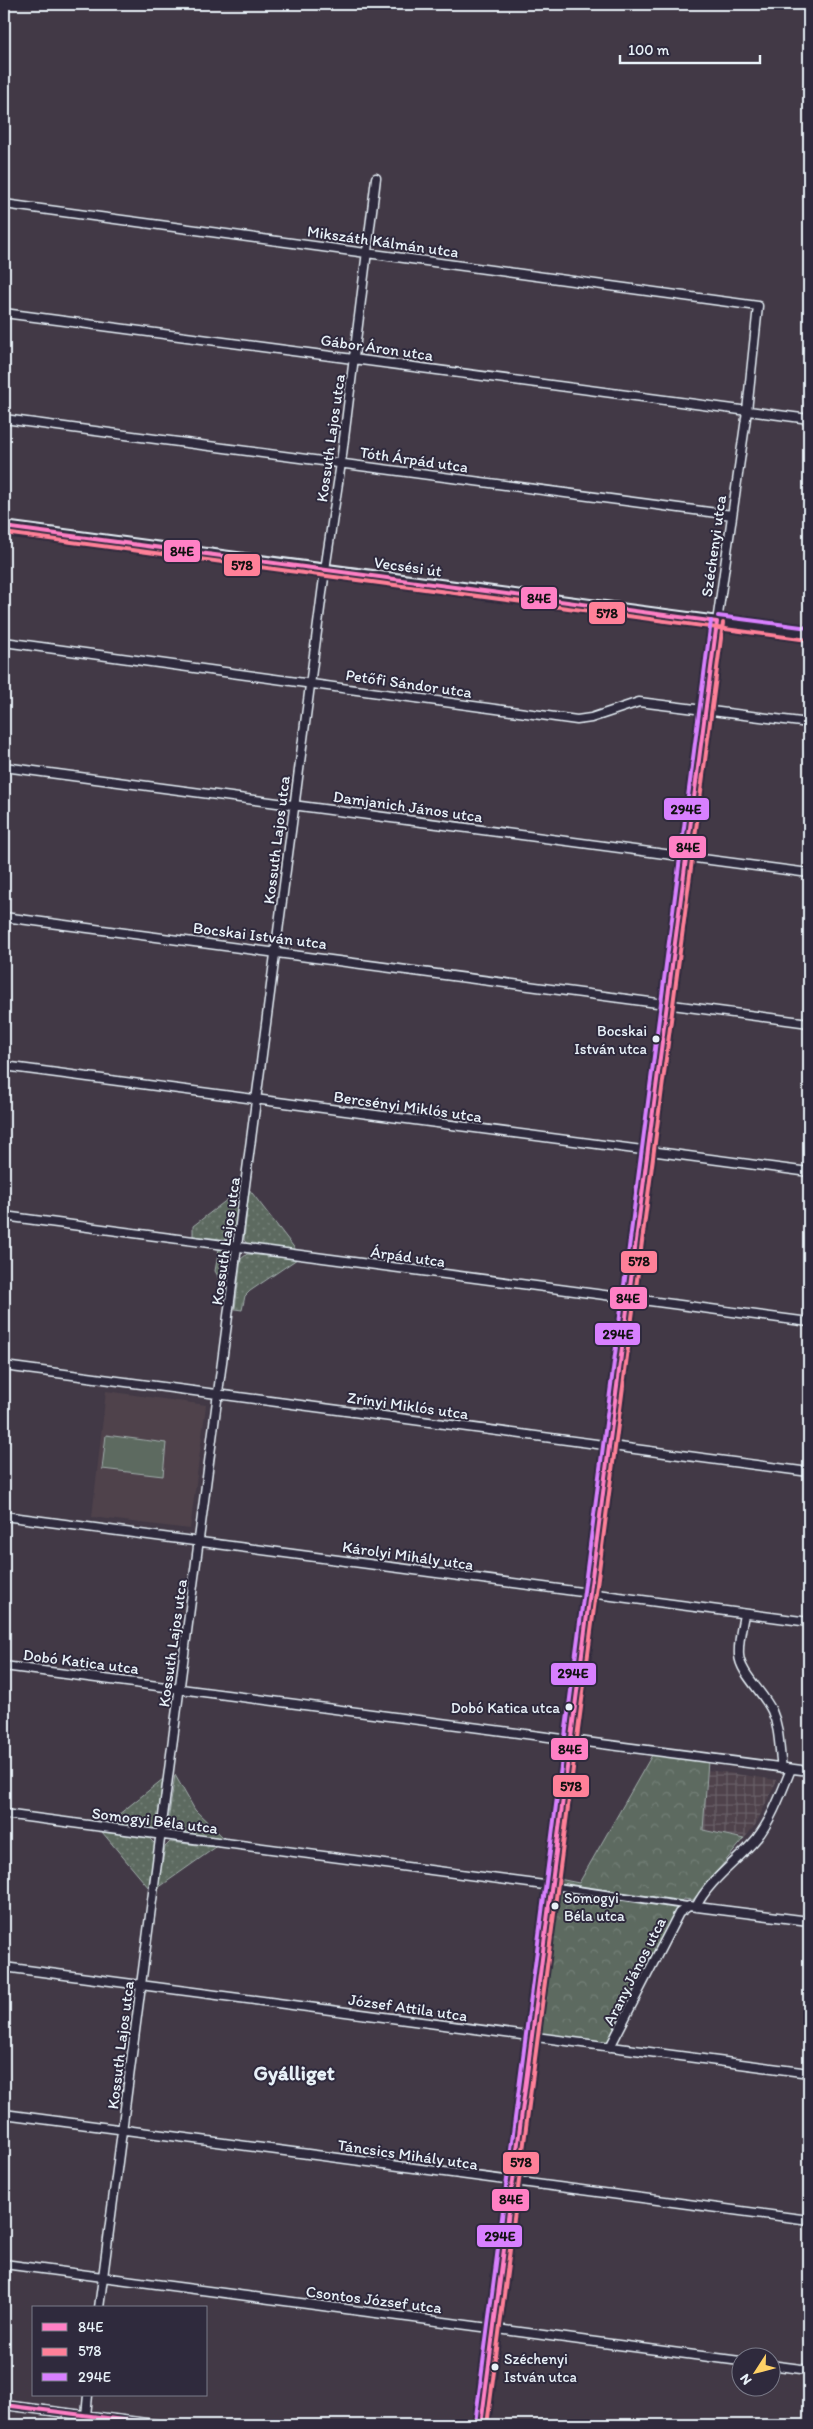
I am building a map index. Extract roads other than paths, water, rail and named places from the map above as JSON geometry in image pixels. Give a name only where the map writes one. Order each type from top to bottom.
[{"type":"main road","name":"Vecsési út","points":[[4,527],[809,634]]},
{"type":"street","name":"Kossuth Lajos utca","points":[[99,2306],[124,2130],[218,1393],[277,951],[294,805],[341,463],[376,178]]},
{"type":"street","name":"Mikszáth Kálmán utca","points":[[4,204],[758,306]]},
{"type":"street","name":"Széchenyi utca","points":[[482,2425],[512,2181],[572,1741],[704,709],[747,411],[758,306]]},
{"type":"street","name":"Gábor Áron utca","points":[[4,313],[809,419]]},
{"type":"street","name":"Tóth Árpád utca","points":[[4,419],[732,515]]},
{"type":"street","name":"Petőfi Sándor utca","points":[[4,642],[577,720],[591,718],[639,702],[809,723]]},
{"type":"street","name":"Damjanich János utca","points":[[4,767],[809,873]]},
{"type":"street","name":"Bocskai István utca","points":[[4,916],[809,1023]]},
{"type":"street","name":"Bercsényi Miklós utca","points":[[4,1066],[809,1172]]},
{"type":"street","name":"Árpád utca","points":[[4,1216],[809,1322]]},
{"type":"street","name":"Zrínyi Miklós utca","points":[[4,1366],[809,1472]]},
{"type":"street","name":"Károlyi Mihály utca","points":[[4,1516],[809,1622]]},
{"type":"street","points":[[744,1614],[739,1639],[739,1657],[744,1671],[765,1696],[773,1713],[779,1736],[782,1768]]},
{"type":"street","name":"Dobó Katica utca","points":[[4,1666],[809,1771]]},
{"type":"street","name":"Arany János utca","points":[[610,2047],[679,1913],[690,1907],[758,1836],[781,1794],[791,1769]]},
{"type":"street","name":"Somogyi Béla utca","points":[[4,1814],[552,1886],[690,1907],[809,1921]]},
{"type":"street","name":"József Attila utca","points":[[4,1967],[809,2073]]},
{"type":"street","name":"Táncsics Mihály utca","points":[[4,2114],[809,2220]]},
{"type":"street","name":"Csontos József utca","points":[[4,2264],[730,2360]]},
{"type":"street","points":[[780,2366],[809,2370]]},
{"type":"street","points":[[86,2416],[88,2396]]},
{"type":"street","points":[[4,2405],[162,2425]]},
{"type":"place","name":"Bocskai István utca","points":[[656,1039]]},
{"type":"place","name":"Dobó Katica utca","points":[[569,1707]]},
{"type":"place","name":"Somogyi Béla utca","points":[[555,1906]]},
{"type":"place","name":"Széchenyi István utca","points":[[495,2367]]},
{"type":"district","name":"Gyálliget","points":[[294,2073]]}]
